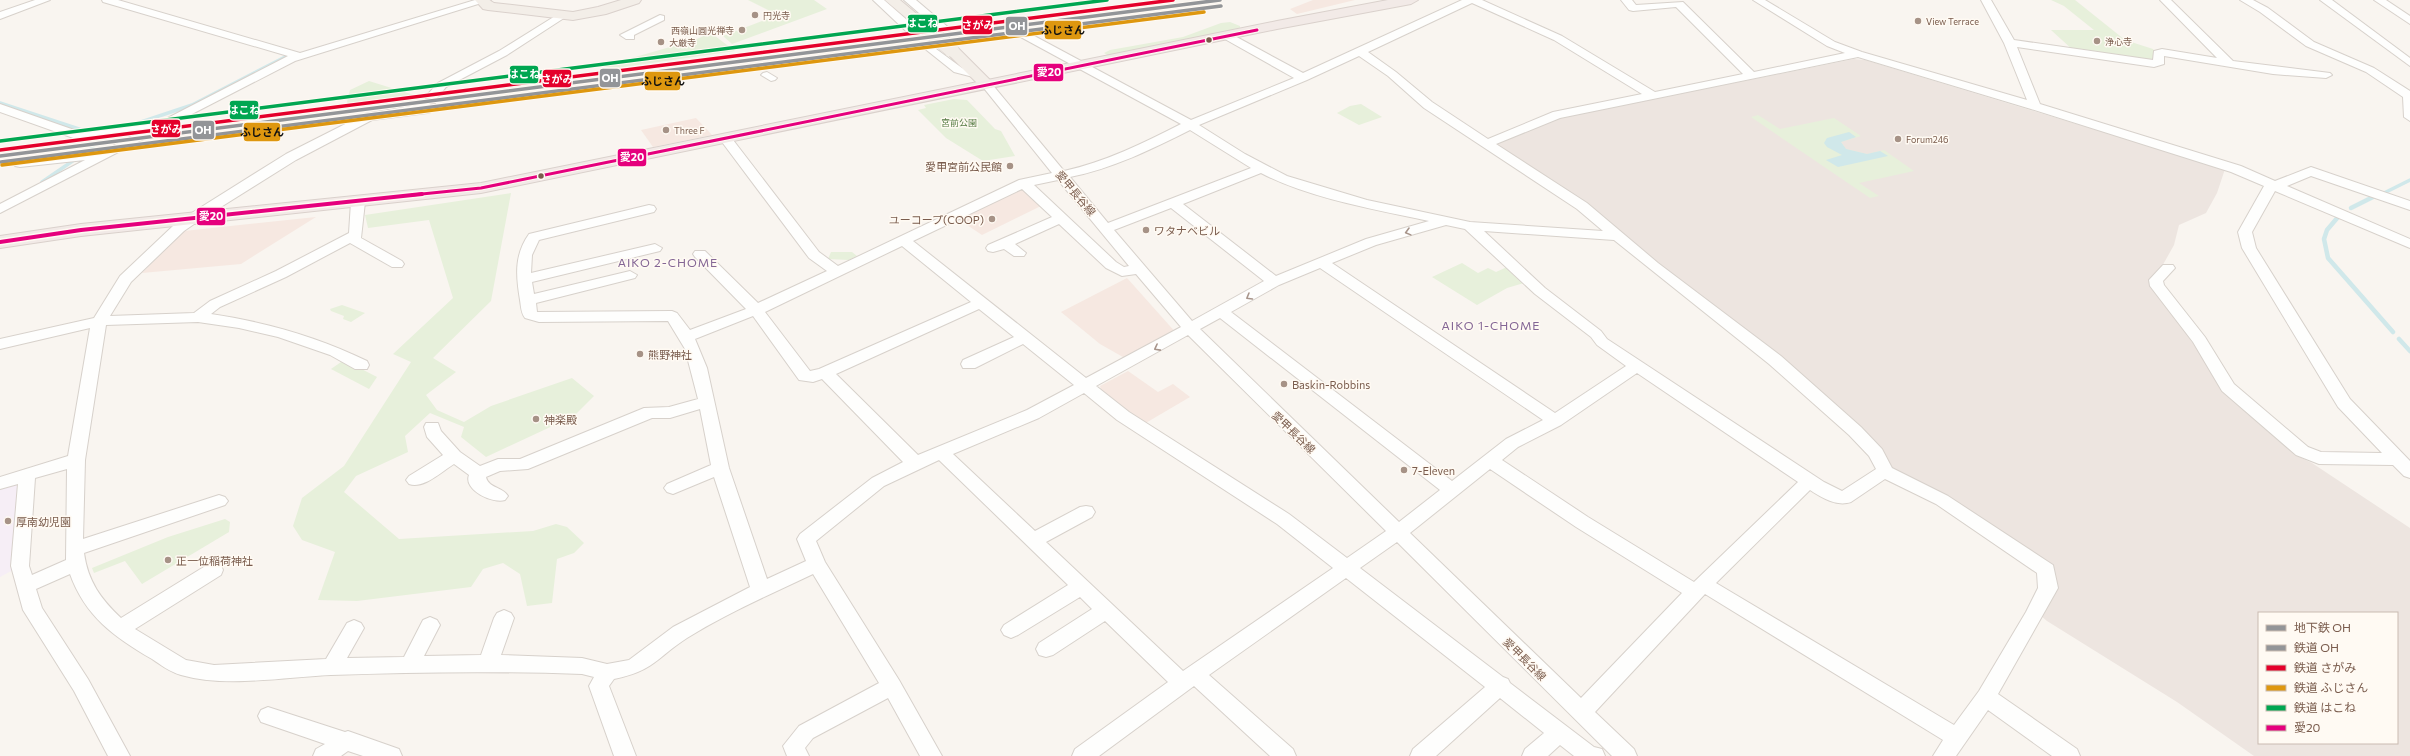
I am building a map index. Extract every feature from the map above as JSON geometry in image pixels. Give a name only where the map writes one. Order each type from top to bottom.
[{"type":"highway","points":[[0,242],[81,230],[481,188],[726,139],[982,80],[1082,66],[1412,0]]},
{"type":"main road","points":[[483,1],[494,7],[560,16],[588,14],[634,0]]},
{"type":"main road","points":[[892,0],[924,25],[982,80]]},
{"type":"street","points":[[0,16],[45,0]]},
{"type":"street","points":[[107,0],[300,56]]},
{"type":"street","points":[[878,0],[912,31],[944,28],[910,0]]},
{"type":"street","points":[[688,336],[756,310],[1024,183],[1082,171],[1144,148],[1191,124],[1303,78],[1358,51],[1472,0],[1558,38],[1652,95]]},
{"type":"street","points":[[1626,0],[1632,8],[1679,4],[1752,76]]},
{"type":"street","points":[[1758,0],[1831,44],[1858,54],[2194,154],[2275,185],[2410,244]]},
{"type":"street","points":[[1986,0],[2010,43],[2035,106]]},
{"type":"street","points":[[2165,0],[2229,64]]},
{"type":"street","points":[[2245,0],[2264,10],[2310,44],[2370,70],[2409,96],[2410,117]]},
{"type":"street","points":[[2325,0],[2410,63]]},
{"type":"street","points":[[2379,0],[2410,21]]},
{"type":"street","points":[[0,209],[300,56],[483,1]]},
{"type":"street","points":[[560,16],[503,53],[442,85],[430,101],[427,109],[369,117],[291,157],[179,228],[125,279],[99,321],[76,460],[75,557],[83,583],[96,605],[120,629],[182,667],[214,673],[410,664],[488,663],[582,666],[607,672],[633,667],[650,657],[680,633],[760,590],[817,564]]},
{"type":"street","points":[[630,37],[626,35],[660,18]]},
{"type":"street","points":[[1021,33],[1122,89],[1171,112],[1260,169],[1282,179],[1332,195],[1470,226],[1620,236]]},
{"type":"street","points":[[1227,36],[1303,78]]},
{"type":"street","points":[[2010,43],[2154,64],[2160,62],[2158,53],[2162,52],[2274,72],[2326,75]]},
{"type":"street","points":[[928,46],[958,70],[982,80]]},
{"type":"street","points":[[1358,51],[1392,74],[1428,105],[1582,206],[1620,236],[1653,266],[1775,360],[1855,431],[1876,453],[1886,472],[1942,500],[2046,570],[2048,588],[1986,697],[1944,756]]},
{"type":"street","points":[[1486,144],[1557,115],[1858,54]]},
{"type":"street","name":"愛甲長谷線","points":[[982,80],[1191,330],[1580,713],[1617,754]]},
{"type":"street","points":[[0,108],[79,136],[140,126],[159,127]]},
{"type":"street","points":[[726,139],[814,255],[837,272]]},
{"type":"street","points":[[20,163],[81,155],[97,159]]},
{"type":"street","points":[[1105,229],[1260,169]]},
{"type":"street","points":[[2410,206],[2311,171],[2268,189],[2245,232],[2246,240],[2344,402],[2396,459],[2410,472]]},
{"type":"street","points":[[1024,183],[1111,265],[1122,272],[1139,269]]},
{"type":"street","points":[[198,317],[215,304],[281,274],[351,238],[356,232],[358,202]]},
{"type":"street","points":[[1172,202],[1237,251],[1274,282]]},
{"type":"street","points":[[649,209],[534,237],[526,249],[523,262],[530,315],[539,317],[672,316],[688,336],[702,376],[705,402],[720,468],[760,590]]},
{"type":"street","points":[[1019,253],[999,246],[1061,218]]},
{"type":"street","points":[[931,756],[892,686],[817,564],[806,539],[878,482],[915,463],[1033,414],[1191,330],[1274,282],[1371,242],[1445,221]]},
{"type":"street","points":[[1470,226],[1540,291],[1596,334],[1602,342],[1752,440],[1809,481],[1839,498],[1845,498],[1880,474],[1886,472]]},
{"type":"street","points":[[351,238],[396,260]]},
{"type":"street","points":[[903,240],[1123,416],[1283,519],[1501,685],[1590,756],[1594,756]]},
{"type":"street","points":[[526,279],[606,256],[656,248]]},
{"type":"street","points":[[700,254],[721,267],[756,310],[805,376],[813,377],[825,373],[982,302]]},
{"type":"street","points":[[1321,262],[1555,421]]},
{"type":"street","points":[[2168,268],[2156,280],[2157,286],[2200,340],[2228,387],[2302,451],[2319,458],[2396,459]]},
{"type":"street","points":[[529,300],[630,275]]},
{"type":"street","points":[[1222,312],[1452,490]]},
{"type":"street","points":[[0,344],[99,321],[198,317],[239,323],[284,334],[336,352],[361,365]]},
{"type":"street","points":[[969,364],[1026,338]]},
{"type":"street","points":[[1083,756],[1188,679],[1397,533],[1489,460],[1512,444],[1555,421],[1637,366]]},
{"type":"street","points":[[825,373],[915,463]]},
{"type":"street","points":[[499,496],[492,495],[480,486],[477,478],[480,473],[498,465],[522,465],[650,412],[670,413],[705,402]]},
{"type":"street","points":[[432,427],[433,433],[454,456],[480,473]]},
{"type":"street","points":[[942,453],[1106,610],[1188,679],[1285,756]]},
{"type":"street","points":[[415,480],[454,456]]},
{"type":"street","points":[[0,483],[76,460]]},
{"type":"street","points":[[1489,460],[1582,522],[1958,738]]},
{"type":"street","points":[[673,488],[720,468]]},
{"type":"street","points":[[27,475],[20,566],[26,585],[37,617],[81,685],[119,756]]},
{"type":"street","points":[[1580,713],[1699,588],[1809,481]]},
{"type":"street","points":[[26,585],[75,557],[219,501]]},
{"type":"street","points":[[1034,540],[1086,512]]},
{"type":"street","points":[[120,629],[214,570]]},
{"type":"street","points":[[1023,625],[1082,586]]},
{"type":"street","points":[[1055,647],[1106,610]]},
{"type":"street","points":[[488,663],[504,618]]},
{"type":"street","points":[[410,664],[430,624]]},
{"type":"street","points":[[332,667],[354,628]]},
{"type":"street","points":[[607,672],[599,686],[625,756]]},
{"type":"street","points":[[1421,756],[1501,685]]},
{"type":"street","points":[[798,756],[794,746],[806,732],[892,686]]},
{"type":"street","points":[[1986,697],[2069,756]]},
{"type":"street","points":[[268,716],[348,740],[391,756]]},
{"type":"street","points":[[1533,756],[1560,732]]},
{"type":"street","points":[[324,756],[348,740]]},
{"type":"shaded area","points":[[1313,0],[1355,0],[1297,14],[1290,9]]},
{"type":"shaded area","points":[[1854,59],[1865,60],[2225,169],[2217,193],[2206,213],[2179,225],[2174,245],[2160,270],[2155,287],[2230,399],[2295,455],[2312,463],[2410,528],[2410,756],[2254,756],[2177,702],[2047,621],[2040,615],[2050,570],[1895,475],[1776,356],[1494,144],[1558,118]]},
{"type":"shaded area","points":[[696,118],[712,135],[653,147],[641,130]]},
{"type":"shaded area","points":[[1020,189],[1026,190],[1043,205],[982,235],[958,219]]},
{"type":"shaded area","points":[[316,217],[241,264],[142,273],[184,231]]},
{"type":"shaded area","points":[[1127,278],[1177,334],[1130,361],[1100,344],[1061,312]]},
{"type":"shaded area","points":[[1128,371],[1158,392],[1173,384],[1190,397],[1144,424],[1102,393],[1100,386]]},
{"type":"shaded area","name":"厚南幼児園","points":[[13,483],[20,485],[11,556],[13,570],[0,577],[0,487]]},
{"type":"green space","points":[[748,0],[814,0],[827,9],[732,44],[723,36],[778,15]]},
{"type":"green space","points":[[2051,0],[2075,0],[2125,40],[2153,49],[2159,59],[2155,61],[2073,50],[2051,30],[2094,30],[2064,6]]},
{"type":"green space","points":[[1230,22],[1240,26],[1240,29],[1109,56],[1104,53],[1110,50],[1183,37],[1221,23]]},
{"type":"green space","points":[[711,33],[735,51],[610,69],[604,66],[677,45],[680,46]]},
{"type":"green space","points":[[369,81],[414,95],[407,99],[350,106],[347,102],[350,90]]},
{"type":"green space","name":"宮前公園","points":[[954,99],[967,100],[995,129],[1001,131],[1015,156],[983,161],[946,138],[918,110],[926,108],[924,105]]},
{"type":"green space","points":[[1361,104],[1382,117],[1359,125],[1337,113],[1350,106]]},
{"type":"green space","points":[[1758,115],[1780,129],[1834,118],[1861,136],[1841,142],[1846,149],[1867,154],[1884,150],[1914,171],[1859,183],[1879,196],[1870,198],[1751,117]]},
{"type":"green space","points":[[511,193],[491,301],[433,358],[456,372],[426,395],[437,410],[464,422],[491,406],[572,378],[594,396],[574,416],[486,457],[461,437],[464,427],[430,413],[405,436],[408,452],[356,476],[344,492],[399,539],[533,531],[556,524],[567,527],[584,543],[574,553],[557,559],[552,603],[527,606],[520,574],[503,563],[483,569],[471,587],[357,601],[318,600],[335,552],[302,540],[293,526],[302,498],[344,466],[411,362],[393,354],[453,298],[429,220],[368,228],[365,215]]},
{"type":"green space","points":[[831,252],[852,252],[857,256],[849,260],[828,259]]},
{"type":"green space","points":[[1462,263],[1478,273],[1488,268],[1496,272],[1507,267],[1524,283],[1507,288],[1477,305],[1432,277]]},
{"type":"green space","points":[[342,305],[365,313],[351,322],[343,319],[344,316],[331,311],[330,309]]},
{"type":"green space","points":[[344,360],[377,377],[369,389],[331,369]]},
{"type":"green space","points":[[225,519],[230,522],[229,532],[142,584],[125,561],[94,573],[92,568],[168,537]]},
{"type":"water","points":[[1849,132],[1856,137],[1841,142],[1846,149],[1867,154],[1880,151],[1888,156],[1838,167],[1826,160],[1842,155],[1827,147],[1824,143],[1827,138]]},
{"type":"waterway","points":[[135,124],[192,105],[287,56]]},
{"type":"waterway","points":[[0,103],[88,132]]},
{"type":"waterway","points":[[86,153],[93,147]]},
{"type":"waterway","points":[[42,182],[77,158]]},
{"type":"waterway","points":[[2382,194],[2410,180]]},
{"type":"waterway","points":[[2351,208],[2375,196]]},
{"type":"waterway","points":[[2338,217],[2327,230],[2324,239],[2328,258],[2393,332]]},
{"type":"waterway","points":[[2399,339],[2410,351]]},
{"type":"tunnel","points":[[428,107],[433,95]]},
{"type":"metro line","name":"OH","points":[[0,156],[1220,0]]},
{"type":"rail line","name":"はこね","points":[[0,141],[1107,0]]},
{"type":"rail line","name":"さがみ","points":[[0,150],[1173,0]]},
{"type":"rail line","name":"OH","points":[[1,162],[1221,6]]},
{"type":"rail line","name":"ふじさん","points":[[2,165],[1204,12]]},
{"type":"transit line","name":"愛20","points":[[0,242],[81,230],[481,188],[1257,30]]},
{"type":"place","name":"円光寺","points":[[755,15]]},
{"type":"place","name":"View Terrace","points":[[1918,21]]},
{"type":"place","name":"西嶺山圓光禅寺","points":[[742,30]]},
{"type":"place","name":"浄心寺","points":[[2097,41]]},
{"type":"place","name":"大厳寺","points":[[661,42]]},
{"type":"place","name":"Three F","points":[[666,130]]},
{"type":"place","name":"Forum246","points":[[1898,139]]},
{"type":"place","name":"愛甲宮前公民館","points":[[1010,166]]},
{"type":"place","name":"ユーコープ(COOP)","points":[[992,219]]},
{"type":"place","name":"ワタナベビル","points":[[1146,230]]},
{"type":"place","name":"熊野神社","points":[[640,354]]},
{"type":"place","name":"Baskin-Robbins","points":[[1284,384]]},
{"type":"place","name":"神楽殿","points":[[536,419]]},
{"type":"place","name":"7-Eleven","points":[[1404,470]]},
{"type":"place","name":"厚南幼児園","points":[[8,521]]},
{"type":"place","name":"正一位稲荷神社","points":[[168,560]]},
{"type":"district","name":"AIKO 2-CHOME","points":[[668,262]]},
{"type":"district","name":"AIKO 1-CHOME","points":[[1491,325]]}]
